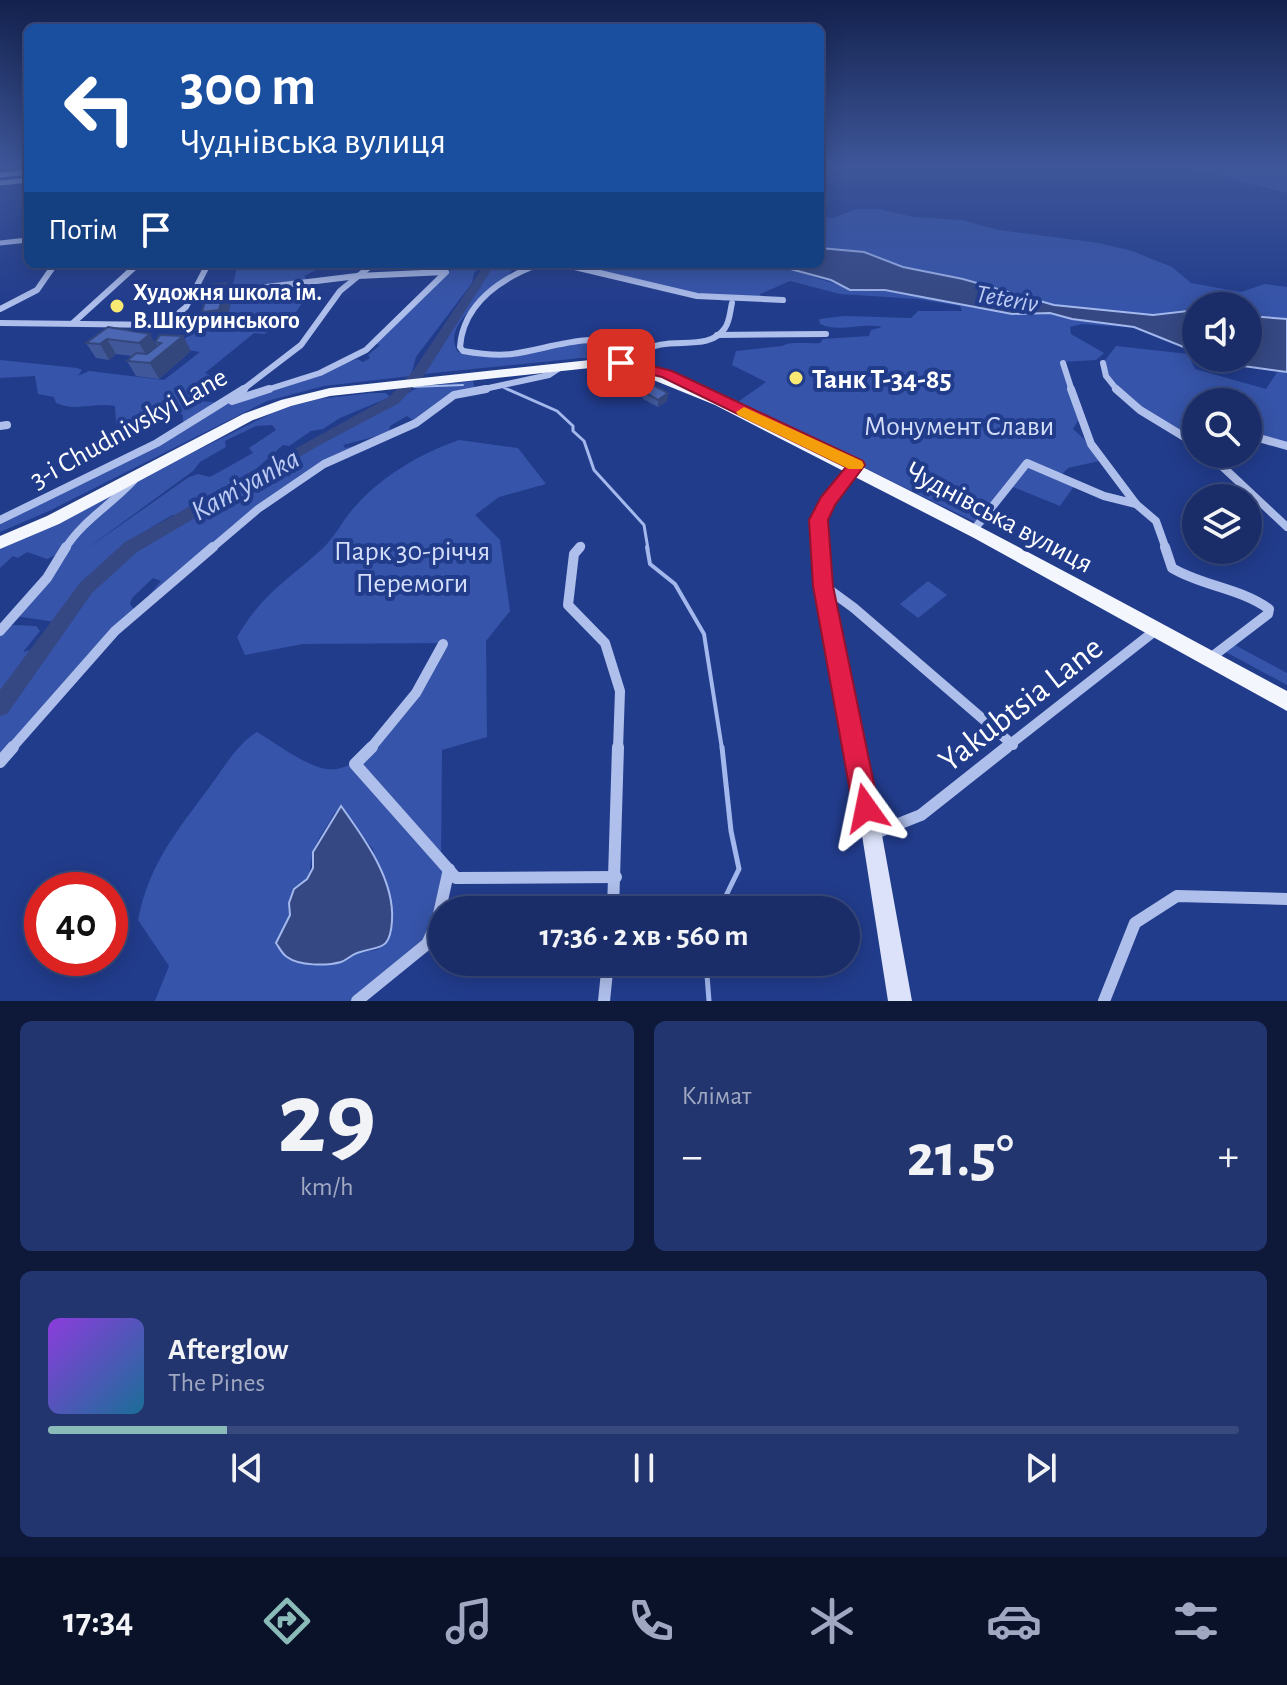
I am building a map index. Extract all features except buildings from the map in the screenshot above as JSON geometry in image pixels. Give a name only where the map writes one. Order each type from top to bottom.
[{"type":"main road","name":"Чуднівська вулиця","points":[[448,378],[585,361],[645,364],[976,527],[1287,699]]},
{"type":"main road","name":"Чуднівська вулиця","points":[[448,378],[603,364],[645,364]]},
{"type":"main road","points":[[0,541],[252,412],[309,393],[448,378]]},
{"type":"main road","points":[[0,541],[53,520],[273,407],[323,393],[364,387]]},
{"type":"main road","name":"Чуднівська вулиця","points":[[855,467],[1287,699]]},
{"type":"street","points":[[0,243],[24,240]]},
{"type":"street","points":[[0,309],[37,290],[52,268]]},
{"type":"street","points":[[72,324],[134,268]]},
{"type":"street","points":[[0,323],[164,325],[176,318],[194,296],[206,268]]},
{"type":"street","name":"3-i Chudnivskyi Lane","points":[[0,520],[223,405],[311,335],[337,295],[368,268]]},
{"type":"street","points":[[531,268],[515,275],[474,308],[461,329],[460,347],[463,351],[502,355],[601,340],[645,364],[646,349],[662,342],[691,342],[716,335],[826,334]]},
{"type":"street","points":[[575,268],[631,284],[732,303],[783,300]]},
{"type":"street","points":[[194,296],[357,276],[446,272],[363,352],[315,373],[223,405]]},
{"type":"street","points":[[716,335],[726,325],[732,303]]},
{"type":"street","points":[[1063,363],[1091,444],[1136,504],[1159,525],[1172,568],[1187,577],[1255,599],[1269,609],[1268,614],[1213,656]]},
{"type":"street","points":[[1103,363],[1108,381],[1117,394],[1182,435]]},
{"type":"street","points":[[0,762],[67,683],[131,616],[258,509],[324,464],[416,423],[454,395],[517,384],[549,375],[561,367]]},
{"type":"street","points":[[1262,439],[1287,446]]},
{"type":"street","points":[[976,527],[1027,463],[1104,496],[1136,504]]},
{"type":"street","points":[[855,467],[828,502],[819,520],[823,586],[872,835],[900,1001]]},
{"type":"street","points":[[1224,468],[1287,527]]},
{"type":"street","points":[[0,631],[47,578],[73,536],[114,502],[137,476]]},
{"type":"street","points":[[581,546],[574,554],[568,605],[605,643],[620,691],[614,896]]},
{"type":"street","points":[[823,586],[854,608],[1013,745]]},
{"type":"street","name":"Yakubtsia Lane","points":[[872,835],[921,815],[1157,630]]},
{"type":"street","points":[[443,644],[414,698],[382,738],[355,764],[456,878],[616,877]]},
{"type":"street","points":[[357,1001],[427,944],[437,923],[449,869]]},
{"type":"street","points":[[1104,1001],[1135,923],[1177,896],[1287,899]]},
{"type":"street","points":[[604,1001],[607,976]]},
{"type":"green space","points":[[847,213],[895,213],[961,220],[999,230],[1099,243],[1132,251],[1172,267],[1191,283],[1241,292],[1182,292],[1182,312],[1153,315],[1054,305],[963,278],[903,267],[864,252],[824,248],[824,217],[833,218]]},
{"type":"green space","points":[[237,268],[320,268],[304,276],[308,281],[232,289]]},
{"type":"green space","points":[[453,268],[478,268],[472,283],[416,357],[411,376],[324,386],[267,401],[49,511],[0,532],[0,523],[234,401],[357,359],[363,362],[380,345],[376,344]]},
{"type":"green space","points":[[490,268],[513,268],[457,328],[454,340],[458,352],[504,356],[601,342],[623,347],[644,360],[581,358],[424,374],[425,366],[440,344],[440,337],[480,288]]},
{"type":"green space","name":"Монумент Слави","points":[[581,268],[787,268],[854,290],[885,290],[1012,314],[1050,313],[1124,327],[1082,324],[1070,327],[1071,334],[1104,353],[1096,360],[1061,362],[1079,419],[1073,429],[1099,461],[1068,468],[1062,474],[1077,482],[1060,506],[1013,487],[983,526],[735,404],[766,382],[732,365],[736,351],[869,336],[871,330],[882,327],[827,327],[820,324],[819,319],[844,316],[911,318],[918,311],[962,311],[960,306],[918,299],[840,294],[790,281],[760,294],[761,299],[724,301]]},
{"type":"green space","points":[[317,282],[287,325],[270,329],[265,334],[254,333],[205,373],[216,379],[189,396],[199,401],[222,403],[187,423],[183,421],[183,415],[166,408],[122,425],[116,423],[115,406],[63,406],[56,403],[54,397],[38,394],[35,376],[0,378],[0,360],[77,368],[82,370],[78,376],[89,371],[164,380],[200,352],[174,348],[194,331],[225,328],[232,296],[202,298]]},
{"type":"green space","points":[[1265,284],[1287,287],[1287,319],[1262,317],[1262,292],[1241,292]]},
{"type":"green space","points":[[1116,346],[1182,353],[1182,372],[1206,372],[1266,389],[1278,371],[1287,372],[1287,445],[1262,439],[1262,388],[1182,388],[1182,435],[1117,394],[1103,363]]},
{"type":"green space","points":[[473,381],[475,390],[462,391],[414,421],[407,416],[390,426],[389,433],[343,445],[345,448],[354,446],[229,528],[230,531],[146,599],[161,581],[153,578],[132,598],[130,604],[134,609],[0,758],[0,713],[54,629],[72,615],[96,583],[128,552],[295,457],[322,435],[351,424],[419,387]]},
{"type":"green space","points":[[371,393],[386,393],[390,397],[340,418],[323,429],[311,431],[289,446],[283,445],[256,469],[188,507],[180,515],[172,515],[142,533],[85,578],[56,622],[15,616],[65,559],[68,548],[86,526],[138,480],[280,409],[319,399]],"holes":[[[272,425],[276,430],[249,448],[253,453],[210,477],[198,474],[189,477],[85,550],[193,471],[200,462],[226,447],[225,441],[256,426]]]},
{"type":"green space","name":"Парк 30-річчя Перемоги","points":[[459,440],[518,448],[546,484],[499,497],[475,515],[500,540],[510,611],[486,641],[487,737],[442,750],[441,860],[449,869],[441,896],[428,896],[427,944],[357,1001],[155,1001],[169,966],[138,920],[143,898],[168,844],[234,753],[257,732],[296,757],[321,768],[340,768],[358,760],[392,724],[442,643],[303,644],[245,655],[237,637],[256,609],[326,545],[363,498],[415,460]],"holes":[[[335,812],[358,831],[373,849],[375,865],[391,900],[392,923],[386,943],[377,950],[358,952],[341,962],[285,923],[290,915],[294,889],[308,876],[315,847]]]},
{"type":"green space","points":[[115,494],[58,554],[47,559],[27,552],[18,558],[13,556],[0,568],[0,549]]},
{"type":"green space","points":[[928,581],[947,595],[918,618],[900,604]]},
{"type":"green space","points":[[13,625],[36,626],[40,631],[23,652],[31,650],[30,655],[0,697],[0,634]]},
{"type":"green space","points":[[1233,644],[1287,673],[1287,685],[1224,651]]},
{"type":"water","name":"Teteriv","points":[[824,248],[864,252],[903,267],[963,279],[1054,305],[1153,315],[1182,312],[1182,346],[1134,327],[1050,313],[1012,314],[885,290],[850,290],[831,280],[787,268],[824,268]]},
{"type":"water","points":[[1262,317],[1287,319],[1287,372],[1262,369]]},
{"type":"water","points":[[341,806],[376,860],[389,890],[391,931],[382,946],[357,953],[341,962],[306,964],[285,956],[276,943],[290,915],[289,903],[294,889],[307,879],[313,868],[313,852]]},
{"type":"waterway","name":"Kam'yanka","points":[[0,707],[86,588],[131,547],[394,400],[418,374],[487,268]]},
{"type":"waterway","points":[[411,387],[463,385]]},
{"type":"waterway","points":[[504,388],[509,390]]},
{"type":"waterway","points":[[509,390],[557,411],[573,426],[573,431],[584,441],[594,470],[644,525],[648,549]]},
{"type":"waterway","points":[[647,547],[650,564],[675,584],[704,634],[722,749]]},
{"type":"waterway","points":[[722,747],[731,831],[739,869],[726,896]]},
{"type":"waterway","points":[[707,976],[709,1001]]},
{"type":"slow traffic","points":[[744,412],[856,465]]},
{"type":"place","name":"Художня школа ім. В.Шкуринського","points":[[117,306]]},
{"type":"place","name":"Танк Т-34-85","points":[[796,378]]},
{"type":"route","points":[[621,363],[667,374],[857,465],[822,511],[819,542],[823,586],[866,808]]}]
